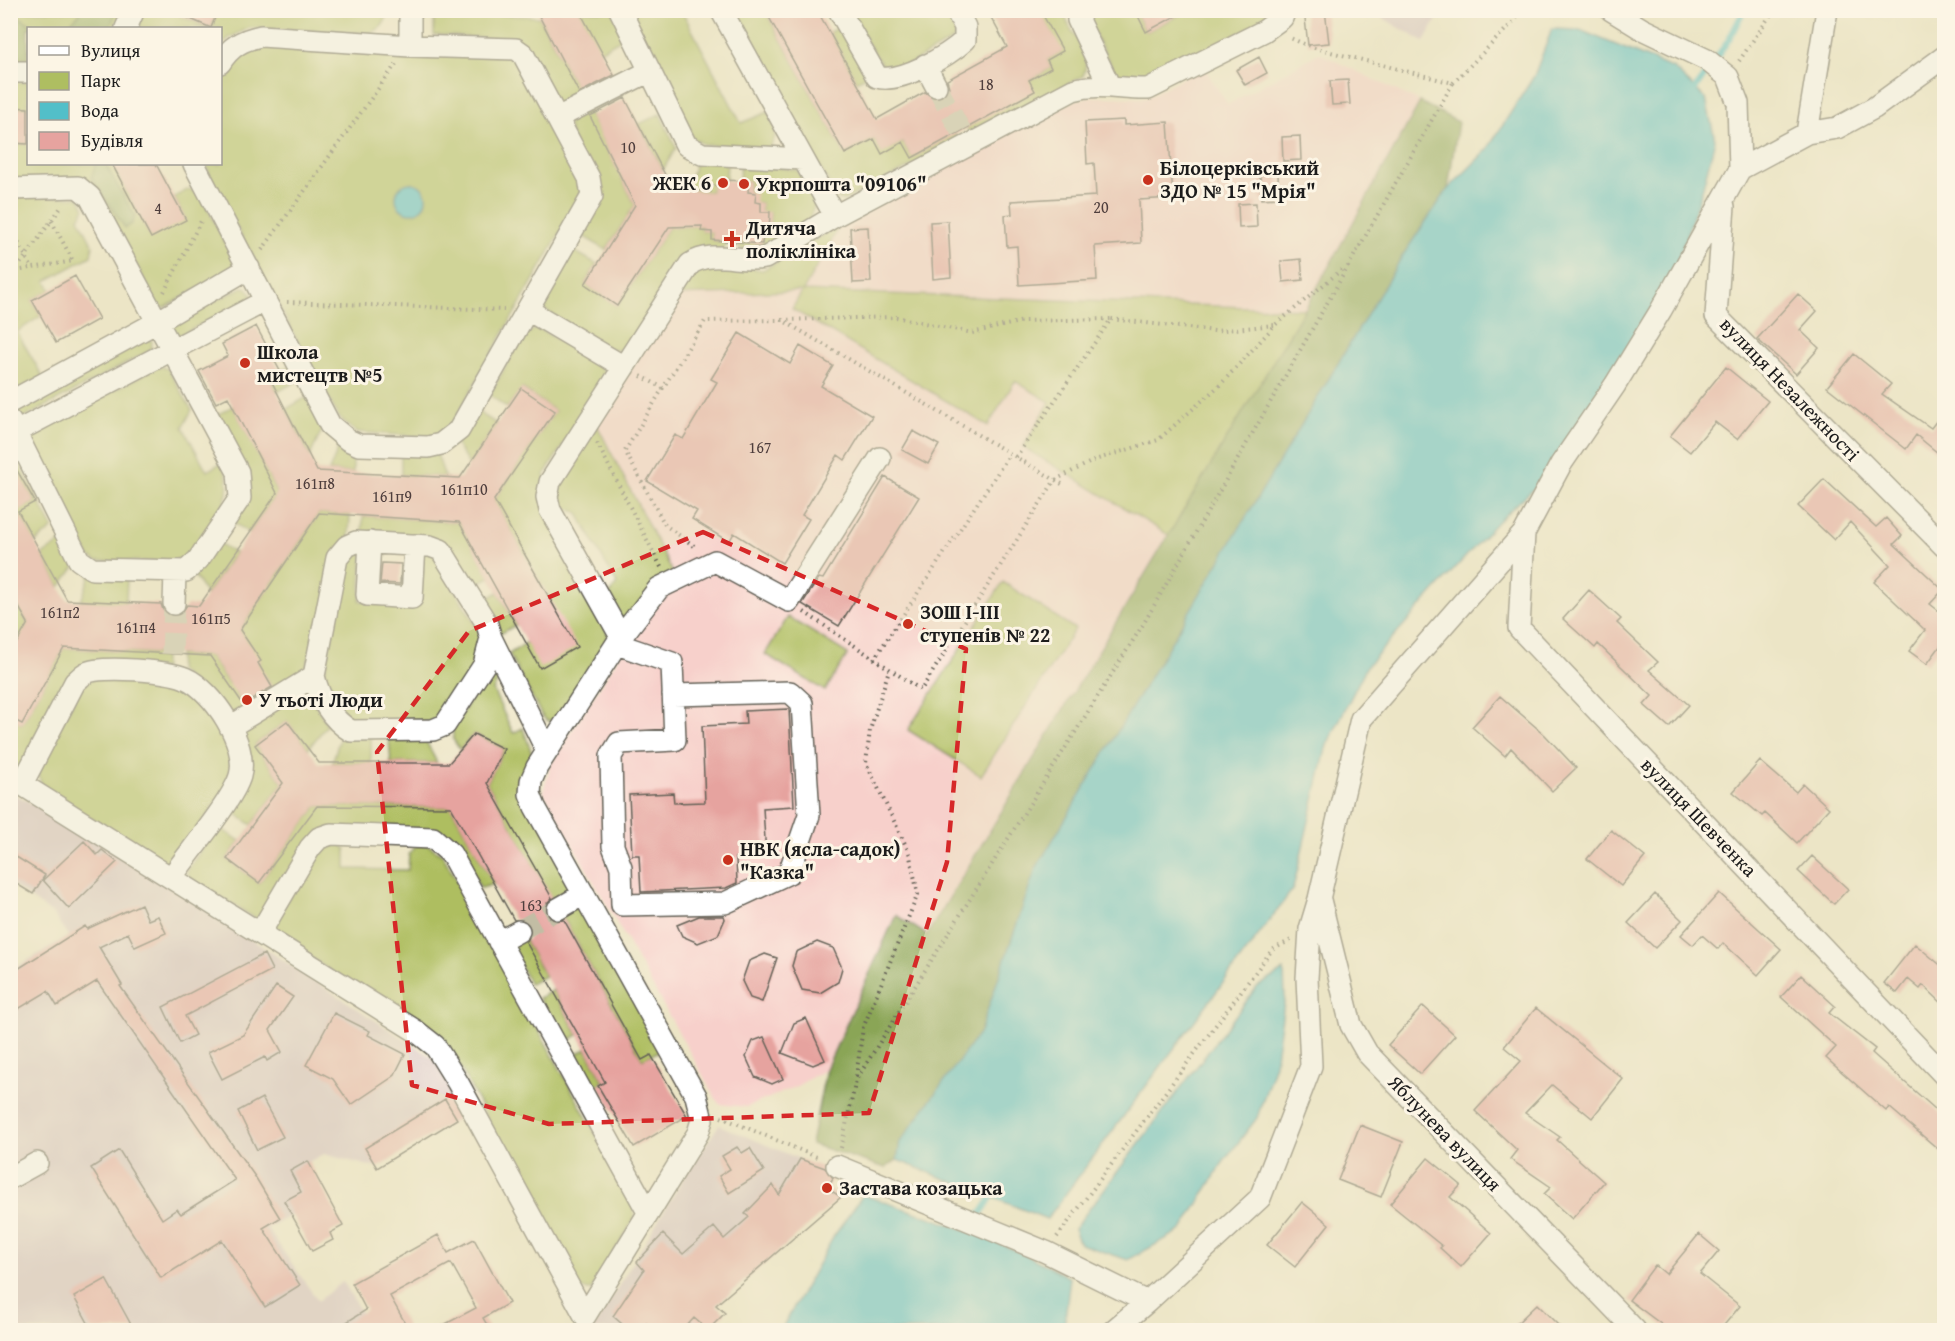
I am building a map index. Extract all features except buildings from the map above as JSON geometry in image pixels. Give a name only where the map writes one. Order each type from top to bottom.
[{"type":"street","points":[[126,27],[134,10]]},
{"type":"street","points":[[410,10],[410,46]]},
{"type":"street","points":[[620,10],[686,145],[702,154],[803,159]]},
{"type":"street","points":[[721,10],[835,216]]},
{"type":"street","points":[[839,10],[877,77],[887,81],[898,79],[925,65],[965,40],[965,27],[956,10]]},
{"type":"street","points":[[1082,10],[1078,20],[1081,31],[1109,85]]},
{"type":"street","points":[[673,696],[790,692],[802,703],[809,815],[789,873],[725,903],[622,905],[621,867],[614,846],[611,756],[619,743],[675,740],[673,696],[672,663],[619,641],[550,510],[547,497],[549,482],[690,264],[700,257],[714,256],[752,261],[765,258],[964,138],[1073,90],[1090,85],[1109,85],[1130,90],[1148,89],[1269,28],[1282,18],[1285,10]]},
{"type":"street","points":[[1114,1330],[1260,1198],[1311,1066],[1307,978],[1310,929],[1361,719],[1524,533],[1561,464],[1621,376],[1725,199],[1740,169],[1738,103],[1719,70],[1611,10]]},
{"type":"street","points":[[1807,133],[1827,10]]},
{"type":"street","points":[[194,165],[330,425],[348,440],[359,445],[428,447],[441,444],[459,430],[592,196],[589,178],[523,54],[516,49],[410,46],[261,36],[239,42],[228,50],[222,60]]},
{"type":"street","points":[[1740,169],[1807,133],[1837,128],[1874,108],[1944,57]]},
{"type":"street","points":[[925,65],[936,86]]},
{"type":"street","points":[[557,118],[650,71]]},
{"type":"street","points":[[10,72],[27,72]]},
{"type":"street","points":[[10,189],[78,187],[90,197],[172,350],[238,472],[240,498],[198,560],[186,571],[175,573],[92,569],[79,560],[12,429],[172,350],[265,301]]},
{"type":"street","name":"вулиця Незалежності","points":[[1725,199],[1716,316],[1944,546]]},
{"type":"street","points":[[10,402],[155,318],[249,268]]},
{"type":"street","points":[[528,310],[624,367]]},
{"type":"street","points":[[171,878],[233,790],[240,775],[238,743],[219,709],[203,691],[171,664],[86,673],[75,682],[16,780],[435,1046],[458,1083],[585,1316],[698,1133],[702,1120],[701,1109],[696,1096],[530,794],[531,781],[547,751],[619,641],[659,588],[715,561],[789,602],[880,458]]},
{"type":"street","name":"вулиця Шевченка","points":[[1524,533],[1519,628],[1944,1075]]},
{"type":"street","points":[[491,638],[484,665],[445,725],[433,730],[351,731],[340,724],[333,715],[318,691],[314,676],[337,558],[347,546],[356,542],[370,542],[430,546],[441,550],[448,557],[487,624],[491,638],[547,751]]},
{"type":"street","points":[[370,542],[367,595],[412,598],[415,545]]},
{"type":"street","points":[[174,604],[175,573]]},
{"type":"street","points":[[230,727],[314,676]]},
{"type":"street","points":[[260,933],[310,848],[319,838],[342,835],[433,838],[443,844],[648,1212]]},
{"type":"street","points":[[558,909],[584,894]]},
{"type":"street","name":"Яблунева вулиця","points":[[1319,899],[1351,1025],[1368,1053],[1635,1330]]},
{"type":"street","points":[[499,942],[519,931]]},
{"type":"street","points":[[10,1178],[37,1163]]},
{"type":"street","points":[[837,1166],[1046,1252],[1147,1302]]},
{"type":"path","points":[[856,1080],[1144,623],[1452,83],[1524,10]]},
{"type":"path","points":[[1719,70],[1774,10]]},
{"type":"path","points":[[1269,28],[1311,47],[1452,83]]},
{"type":"path","points":[[249,268],[410,46]]},
{"type":"path","points":[[10,278],[51,220],[78,187]]},
{"type":"path","points":[[155,318],[212,200]]},
{"type":"path","points":[[13,271],[73,261],[51,220]]},
{"type":"path","points":[[10,227],[32,268]]},
{"type":"path","points":[[789,602],[921,690],[1055,480],[1095,460],[1158,440],[1221,384],[1275,325],[1348,265]]},
{"type":"path","points":[[265,301],[528,310]]},
{"type":"path","points":[[715,561],[665,525],[625,451],[705,321],[896,317],[972,333],[1023,321],[1112,319],[1215,331],[1275,325]]},
{"type":"path","points":[[1016,457],[1112,319]]},
{"type":"path","points":[[782,320],[1062,484]]},
{"type":"path","points":[[624,367],[663,388]]},
{"type":"path","points":[[587,424],[669,583]]},
{"type":"path","points":[[873,659],[1010,454]]},
{"type":"path","points":[[701,1109],[837,1166],[856,1080],[862,1028],[918,894],[909,852],[867,763],[870,730],[889,670]]},
{"type":"path","points":[[1046,1252],[1272,950],[1310,929]]},
{"type":"highlighted area","points":[[703,532],[966,649],[947,862],[869,1113],[549,1124],[412,1085],[377,752],[469,631]]},
{"type":"shaded area","points":[[1369,10],[1442,10],[1442,11],[1424,42]]},
{"type":"shaded area","points":[[1319,53],[1420,102],[1305,309],[927,935],[896,916],[826,1069],[795,1087],[747,1107],[719,1104],[543,792],[551,764],[628,642],[597,425],[677,295],[803,291],[840,225],[1001,135],[1074,101],[1089,97],[1145,98],[1199,69],[1207,72],[1228,104]]},
{"type":"shaded area","points":[[11,792],[107,845],[439,1062],[466,1114],[377,1168],[324,1154],[290,1171],[301,1192],[292,1215],[267,1228],[318,1301],[343,1281],[371,1330],[11,1330],[10,971],[68,936],[54,915],[11,884]]},
{"type":"shaded area","points":[[719,1125],[800,1159],[788,1180],[789,1237],[792,1240],[717,1305],[725,1313],[708,1330],[581,1330],[594,1327],[684,1177]]},
{"type":"green space","points":[[83,10],[117,10],[109,27],[68,27]]},
{"type":"green space","points":[[10,11],[123,11],[115,27],[27,27],[27,62],[11,62]]},
{"type":"green space","points":[[10,11],[35,27],[27,27],[27,58],[11,57]]},
{"type":"green space","points":[[143,11],[182,11],[180,16],[208,27],[139,27]]},
{"type":"green space","points":[[218,11],[387,11],[383,25],[370,33],[249,28],[229,38],[222,46],[222,27],[211,27]]},
{"type":"green space","points":[[434,11],[539,17],[582,98],[560,111],[507,39],[434,35]]},
{"type":"green space","points":[[579,11],[613,11],[625,37],[600,51]]},
{"type":"green space","points":[[627,11],[682,11],[741,123],[768,112],[775,135],[769,148],[705,145],[692,138]]},
{"type":"green space","points":[[730,11],[765,11],[845,154],[874,139],[882,153],[903,142],[912,158],[955,134],[960,142],[844,200],[838,199]]},
{"type":"green space","points":[[847,11],[947,11],[956,27],[954,39],[895,72],[887,73]]},
{"type":"green space","points":[[1040,11],[1064,11],[1083,50],[1086,67],[1083,76],[971,136],[967,128],[1029,80],[1051,68],[1047,60],[1062,51]]},
{"type":"green space","points":[[1094,11],[1135,11],[1146,32],[1187,11],[1275,11],[1269,18],[1142,82],[1122,81],[1117,76],[1089,24]]},
{"type":"green space","points":[[840,27],[868,75],[856,81],[829,32]]},
{"type":"green space","points":[[250,46],[501,53],[516,60],[578,175],[581,196],[453,422],[438,435],[427,437],[356,432],[338,416],[213,183],[206,165],[222,165],[222,77],[233,57]]},
{"type":"green space","points":[[11,82],[27,82],[27,108],[11,107]]},
{"type":"green space","points":[[1420,102],[1458,122],[1448,189],[1403,255],[1036,868],[980,1032],[900,1142],[897,1160],[885,1168],[811,1144],[826,1069],[896,915],[927,935],[1305,309]]},
{"type":"green space","points":[[588,111],[635,205],[606,250],[581,235],[594,209],[567,122]]},
{"type":"green space","points":[[660,114],[676,148],[663,170],[639,124]]},
{"type":"green space","points":[[10,143],[27,144],[27,165],[113,165],[151,237],[185,219],[174,197],[189,189],[201,195],[237,267],[164,308],[158,306],[99,196],[11,182]]},
{"type":"green space","points":[[696,160],[727,162],[726,180],[720,180],[719,186],[712,185],[711,192],[687,190]]},
{"type":"green space","points":[[740,163],[797,170],[815,204],[809,220],[755,253],[739,248],[737,242],[762,244],[763,233],[769,233],[770,213],[761,212],[761,203],[755,202],[748,192],[749,181],[739,181]]},
{"type":"green space","points":[[96,165],[106,165],[135,216],[132,224],[125,228],[91,178]]},
{"type":"green space","points":[[11,197],[79,197],[85,208],[79,218],[93,245],[91,256],[46,281],[51,290],[32,300],[41,316],[17,332],[43,377],[11,392]]},
{"type":"green space","points":[[840,225],[803,291],[1305,309],[1170,536],[1023,447],[1050,402],[1015,381],[988,426],[792,309],[802,291],[677,295],[693,271],[713,264],[763,270]]},
{"type":"green space","points":[[702,226],[702,231],[712,232],[712,240],[727,242],[725,246],[715,251],[698,252],[625,351],[610,349],[543,309],[542,302],[572,250],[597,264],[585,284],[617,306],[669,227]]},
{"type":"green space","points":[[243,287],[247,288],[252,295],[249,300],[180,335],[175,335],[171,327],[173,322]]},
{"type":"green space","points":[[535,329],[543,331],[599,364],[607,377],[544,475],[608,635],[606,643],[556,719],[551,721],[545,719],[541,714],[509,654],[526,643],[544,589],[494,500],[555,411],[522,388],[507,408],[490,395],[522,336]]},
{"type":"green space","points":[[144,338],[152,341],[151,350],[24,418],[17,415],[18,407]]},
{"type":"green space","points":[[291,365],[298,381],[277,392],[269,376]]},
{"type":"green space","points":[[156,368],[168,369],[192,410],[183,427],[207,471],[221,463],[226,475],[228,487],[221,511],[184,562],[96,561],[89,556],[32,445],[32,438],[35,432]]},
{"type":"green space","points":[[307,397],[323,428],[310,456],[286,409]]},
{"type":"green space","points":[[233,406],[277,493],[249,533],[232,522],[246,498],[215,416]]},
{"type":"green space","points":[[478,412],[497,424],[469,465],[455,443]]},
{"type":"green space","points":[[597,425],[673,573],[623,622],[608,597],[617,584],[577,512],[560,506],[557,500],[558,486]]},
{"type":"green space","points":[[340,444],[353,449],[353,473],[329,471]]},
{"type":"green space","points":[[10,447],[53,528],[35,543],[18,511],[35,502],[20,476],[11,470]]},
{"type":"green space","points":[[401,453],[437,454],[445,477],[401,475]]},
{"type":"green space","points":[[319,513],[350,515],[349,536],[304,673],[274,690],[266,677],[236,694],[244,707],[230,715],[178,670],[179,655],[210,656],[228,683],[260,662],[240,630]]},
{"type":"green space","points":[[363,516],[459,522],[490,577],[472,586],[458,558],[362,538]]},
{"type":"green space","points":[[63,541],[75,567],[60,587],[42,555]]},
{"type":"green space","points":[[217,542],[235,553],[206,595],[194,575]]},
{"type":"green space","points":[[363,550],[360,601],[417,604],[420,553],[433,553],[481,634],[480,657],[446,713],[430,722],[355,724],[339,710],[328,689],[324,676],[347,565],[352,555]]},
{"type":"green space","points":[[90,575],[127,577],[126,603],[81,601]]},
{"type":"green space","points":[[1003,582],[1075,629],[981,776],[908,730]]},
{"type":"green space","points":[[10,592],[28,623],[11,655],[10,655]]},
{"type":"green space","points":[[498,592],[516,625],[500,634],[483,601]]},
{"type":"green space","points":[[788,617],[848,654],[825,691],[765,654]]},
{"type":"green space","points":[[64,648],[164,654],[164,668],[88,664],[22,768],[11,768],[11,718],[22,724]]},
{"type":"green space","points":[[496,667],[500,677],[493,690],[513,733],[523,728],[533,757],[531,762],[573,890],[553,901],[487,783],[504,749],[474,734],[460,750],[453,739],[453,728],[488,671]]},
{"type":"green space","points":[[95,677],[152,680],[182,689],[209,712],[227,742],[230,769],[227,783],[211,810],[175,857],[168,862],[161,862],[42,788],[38,769],[80,688]]},
{"type":"green space","points":[[306,688],[327,725],[308,749],[287,721],[255,745],[283,783],[252,825],[230,810],[239,730]]},
{"type":"green space","points":[[340,738],[371,738],[371,763],[332,763]]},
{"type":"green space","points":[[389,739],[425,739],[437,763],[391,763]]},
{"type":"green space","points":[[317,806],[451,807],[494,884],[481,888],[453,843],[328,828],[258,920],[188,877],[187,871],[217,826],[240,841],[227,859],[259,883]]},
{"type":"green space","points":[[340,844],[346,849],[346,869],[408,870],[409,854],[417,845],[428,845],[442,854],[632,1200],[635,1218],[591,1290],[578,1289],[455,1058],[275,932],[274,923],[302,876],[320,854]]},
{"type":"green space","points":[[581,902],[661,1050],[642,1060],[561,914]]},
{"type":"green space","points":[[522,935],[545,976],[530,984],[509,944]]},
{"type":"green space","points":[[553,990],[578,1035],[563,1044],[539,998]]},
{"type":"green space","points":[[586,1049],[604,1081],[589,1090],[571,1057]]},
{"type":"water","points":[[1552,29],[1580,30],[1674,69],[1706,99],[1715,140],[1703,187],[1661,310],[1561,464],[1497,522],[1367,666],[1327,745],[1293,889],[1047,1219],[897,1160],[900,1142],[980,1032],[1036,868],[1403,255],[1448,189],[1487,150],[1534,76]]},
{"type":"water","points":[[411,183],[417,184],[425,192],[425,204],[417,212],[411,213],[405,212],[397,204],[396,198],[397,192],[405,184]]},
{"type":"water","points":[[1284,970],[1285,997],[1275,1064],[1257,1118],[1222,1164],[1182,1230],[1128,1260],[1080,1244],[1074,1229],[1257,987]]},
{"type":"water","points":[[863,1195],[995,1242],[1070,1278],[1064,1327],[1059,1330],[781,1330],[834,1236]]},
{"type":"waterway","points":[[1692,94],[1729,39],[1744,10]]},
{"type":"waterway","points":[[978,1218],[995,1192]]},
{"type":"tunnel","points":[[936,86],[961,131]]},
{"type":"tunnel","points":[[172,654],[174,604]]},
{"type":"tunnel","points":[[519,931],[558,909]]},
{"type":"place","name":"Білоцерківський ЗДО № 15 \"Мрія\"","points":[[1148,180]]},
{"type":"place","name":"ЖЕК 6","points":[[723,183]]},
{"type":"place","name":"Укрпошта \"09106\"","points":[[744,184]]},
{"type":"place","name":"Дитяча поліклініка","points":[[732,239]]},
{"type":"place","name":"Школа мистецтв №5","points":[[245,363]]},
{"type":"place","name":"ЗОШ І-ІІІ ступенів № 22","points":[[908,624]]},
{"type":"place","name":"У тьоті Люди","points":[[247,700]]},
{"type":"place","name":"НВК (ясла-садок) \"Казка\"","points":[[728,860]]},
{"type":"place","name":"Застава козацька","points":[[827,1188]]}]
